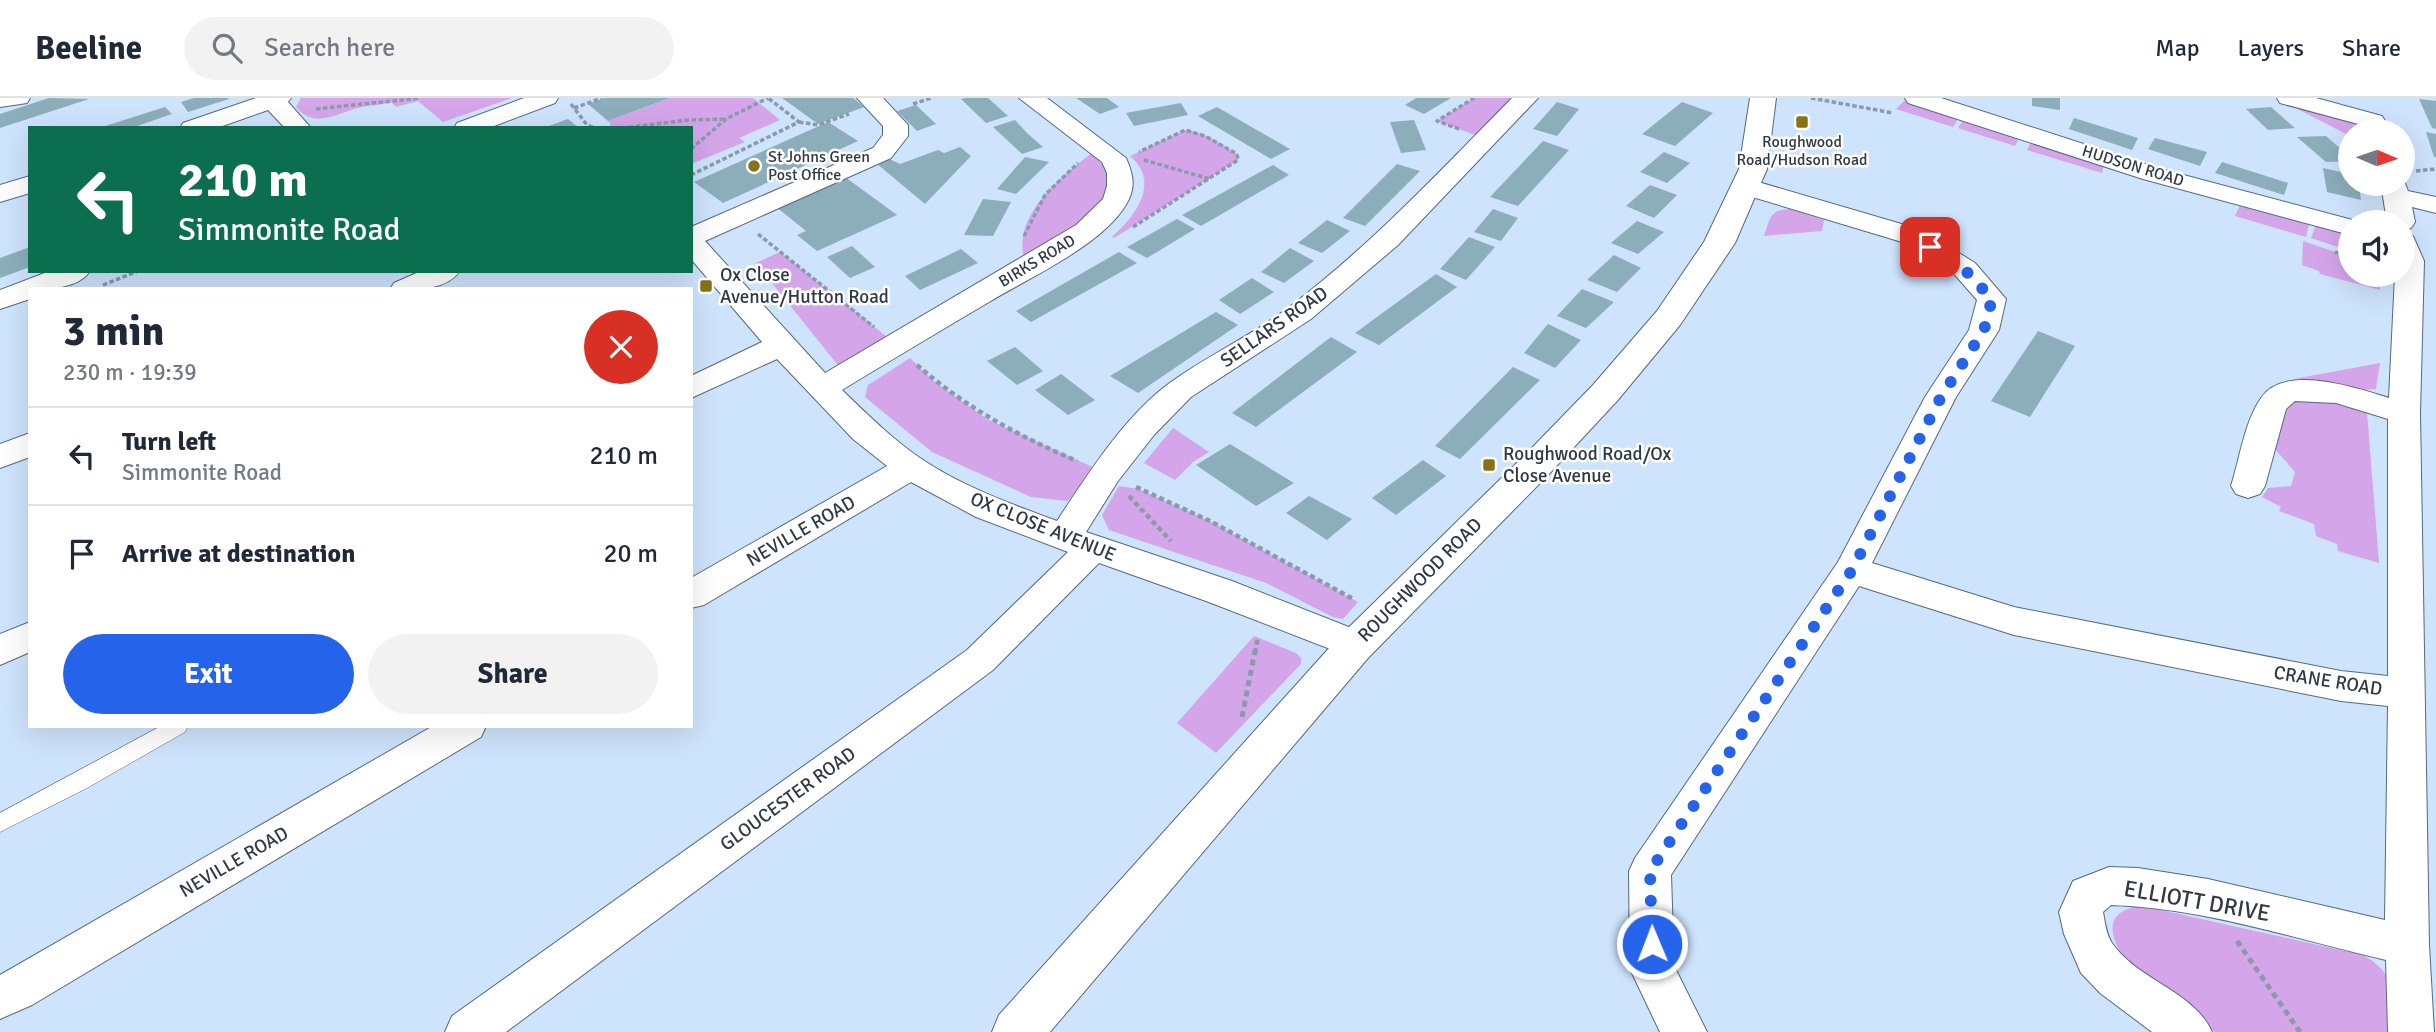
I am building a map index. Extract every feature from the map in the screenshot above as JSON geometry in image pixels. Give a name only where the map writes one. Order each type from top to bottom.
[{"type":"street","points":[[0,100],[18,98]]},
{"type":"street","points":[[471,126],[546,98]]},
{"type":"street","points":[[1031,98],[1115,156]]},
{"type":"street","name":"SELLARS ROAD","points":[[1079,543],[1106,473],[1143,427],[1180,390],[1301,313],[1388,239],[1526,98]]},
{"type":"street","name":"ROUGHWOOD ROAD","points":[[1017,1032],[1370,630],[1599,401],[1702,275],[1748,187],[1764,117],[1763,98]]},
{"type":"street","name":"HUDSON ROAD","points":[[1917,98],[1985,107],[2152,174],[2338,224]]},
{"type":"street","points":[[2289,98],[2372,117]]},
{"type":"street","points":[[693,239],[735,216],[882,153],[890,144],[896,125],[873,101]]},
{"type":"street","points":[[202,126],[284,110]]},
{"type":"street","name":"BIRKS ROAD","points":[[824,387],[1097,223],[1114,204],[1121,180],[1121,169],[1115,156]]},
{"type":"street","points":[[0,194],[28,185]]},
{"type":"street","points":[[1684,1032],[1653,969],[1650,871],[1852,570],[1941,397],[1984,330],[1992,299],[1965,270],[1912,236],[1748,187]]},
{"type":"street","points":[[2398,201],[2436,205]]},
{"type":"street","name":"OX CLOSE AVENUE","points":[[693,242],[781,345],[864,431],[911,467],[988,508],[1264,609],[1370,630]]},
{"type":"street","name":"CRANE ROAD","points":[[1852,570],[2014,621],[2341,686],[2407,693],[2404,413],[2416,256]]},
{"type":"street","points":[[34,287],[71,273]]},
{"type":"street","points":[[409,287],[441,273]]},
{"type":"street","points":[[0,300],[28,289]]},
{"type":"street","points":[[693,387],[781,345]]},
{"type":"street","points":[[2248,486],[2274,403],[2286,391],[2303,388],[2333,393],[2404,413]]},
{"type":"street","points":[[0,457],[28,445]]},
{"type":"street","name":"NEVILLE ROAD","points":[[693,594],[911,467]]},
{"type":"street","name":"GLOUCESTER ROAD","points":[[468,1032],[980,660],[1079,543]]},
{"type":"street","points":[[0,650],[28,637]]},
{"type":"street","points":[[2407,693],[2407,945],[2411,1032]]},
{"type":"street","name":"NEVILLE ROAD","points":[[0,997],[464,728]]},
{"type":"street","name":"ELLIOTT DRIVE","points":[[2189,1032],[2116,978],[2096,958],[2081,912],[2088,895],[2109,886],[2138,887],[2208,898],[2407,945]]},
{"type":"lane","points":[[0,823],[80,782],[174,728]]},
{"type":"path","points":[[284,110],[420,98]]},
{"type":"path","points":[[566,98],[587,126]]},
{"type":"path","points":[[574,108],[602,98]]},
{"type":"path","points":[[693,147],[726,119],[768,98],[799,122],[818,125],[873,101]]},
{"type":"path","points":[[1474,98],[1437,121],[1486,139]]},
{"type":"path","points":[[639,126],[726,119]]},
{"type":"path","points":[[693,174],[799,122]]},
{"type":"path","points":[[1029,266],[1021,251],[1029,217],[1040,201],[1073,167],[1115,156],[1176,132],[1192,130],[1237,154],[1238,160],[1125,232]]},
{"type":"path","points":[[1115,156],[1210,179]]},
{"type":"path","points":[[735,216],[895,344],[934,381],[987,419],[1210,522],[1370,630]]},
{"type":"path","points":[[97,287],[133,273]]},
{"type":"path","points":[[1106,473],[1186,557],[1187,580]]},
{"type":"path","points":[[1239,728],[1264,609]]},
{"type":"path","points":[[2208,898],[2300,1032]]},
{"type":"shaded area","points":[[301,98],[512,98],[443,122],[418,101],[396,107],[391,102],[362,107],[318,119],[303,114],[296,107]]},
{"type":"shaded area","points":[[671,98],[753,98],[780,120],[739,138],[745,142],[693,163],[693,126],[609,126],[611,125],[608,121]]},
{"type":"shaded area","points":[[1474,98],[1511,98],[1478,136],[1437,121]]},
{"type":"shaded area","points":[[1905,100],[1960,115],[1953,127],[1896,109]]},
{"type":"shaded area","points":[[2288,104],[2339,119],[2338,130]]},
{"type":"shaded area","points":[[1965,117],[2021,134],[2015,146],[1958,128]]},
{"type":"shaded area","points":[[1185,130],[1219,143],[1237,154],[1238,160],[1112,237],[1129,219],[1142,198],[1144,177],[1130,156]]},
{"type":"shaded area","points":[[2033,138],[2105,161],[2102,173],[2027,150]]},
{"type":"shaded area","points":[[1092,153],[1109,172],[1106,204],[1025,261],[1022,245],[1031,214],[1041,199],[1066,173]]},
{"type":"shaded area","points":[[2241,203],[2309,224],[2306,237],[2235,216]]},
{"type":"shaded area","points":[[1791,209],[1824,220],[1822,231],[1764,236],[1775,213]]},
{"type":"shaded area","points":[[2316,225],[2338,233],[2338,247],[2311,238]]},
{"type":"shaded area","points":[[2303,241],[2338,253],[2338,279],[2320,274],[2319,271],[2302,265]]},
{"type":"shaded area","points":[[780,252],[896,344],[845,374],[756,263]]},
{"type":"shaded area","points":[[910,358],[934,381],[987,419],[1106,473],[1067,501],[1031,497],[932,452],[865,397],[868,385]]},
{"type":"shaded area","points":[[2380,363],[2376,389],[2362,390],[2294,379]]},
{"type":"shaded area","points":[[2295,400],[2336,402],[2367,412],[2379,563],[2338,551],[2337,544],[2316,536],[2314,524],[2279,511],[2281,507],[2262,497],[2268,488],[2291,486],[2295,472],[2275,449],[2283,413]]},
{"type":"shaded area","points":[[1173,428],[1209,452],[1193,462],[1175,480],[1144,463]]},
{"type":"shaded area","points":[[1119,486],[1139,489],[1210,521],[1358,602],[1343,619],[1333,617],[1266,583],[1109,530],[1102,515]]},
{"type":"shaded area","points":[[1254,636],[1296,653],[1301,658],[1301,664],[1216,753],[1177,723]]},
{"type":"shaded area","points":[[2143,906],[2363,955],[2383,971],[2392,988],[2393,1032],[2215,1032],[2128,965],[2122,955],[2113,936],[2115,919],[2120,913]]},
{"type":"building","points":[[49,98],[89,99],[0,128],[0,114]]},
{"type":"building","points":[[194,98],[229,99],[188,112],[181,102]]},
{"type":"building","points":[[605,98],[670,98],[608,121],[588,104]]},
{"type":"building","points":[[782,98],[853,98],[864,107],[818,124]]},
{"type":"building","points":[[988,98],[1008,116],[986,123],[961,99]]},
{"type":"building","points":[[1076,98],[1107,98],[1119,107],[1100,114]]},
{"type":"building","points":[[1416,98],[1451,98],[1424,114],[1405,105]]},
{"type":"building","points":[[2032,98],[2060,98],[2060,110],[2032,106]]},
{"type":"building","points":[[2419,99],[2436,101],[2436,129],[2432,128]]},
{"type":"building","points":[[1557,102],[1579,109],[1557,136],[1533,129]]},
{"type":"building","points":[[1682,102],[1713,113],[1675,146],[1642,134]]},
{"type":"building","points":[[1181,103],[1188,115],[1134,126],[1126,113]]},
{"type":"building","points":[[916,105],[936,124],[917,131],[897,111]]},
{"type":"building","points":[[165,107],[172,114],[137,126],[105,126]]},
{"type":"building","points":[[1217,107],[1290,149],[1271,159],[1198,116]]},
{"type":"building","points":[[2271,107],[2295,128],[2268,130],[2246,109]]},
{"type":"building","points":[[2074,118],[2138,138],[2132,150],[2069,129]]},
{"type":"building","points":[[568,119],[577,126],[549,126]]},
{"type":"building","points":[[1015,120],[1043,147],[1022,154],[993,127]]},
{"type":"building","points":[[1414,120],[1426,150],[1401,153],[1390,122]]},
{"type":"building","points":[[828,122],[858,141],[723,203],[694,182]]},
{"type":"building","points":[[2426,132],[2436,134],[2436,157],[2434,157]]},
{"type":"building","points":[[2326,136],[2338,146],[2338,162],[2326,162],[2297,137]]},
{"type":"building","points":[[2155,138],[2207,152],[2200,166],[2148,149]]},
{"type":"building","points":[[1543,141],[1569,150],[1518,206],[1490,197]]},
{"type":"building","points":[[960,147],[971,156],[925,204],[876,163],[885,157],[900,164],[938,150],[944,153]]},
{"type":"building","points":[[1664,152],[1690,163],[1667,183],[1640,172]]},
{"type":"building","points":[[1025,157],[1049,162],[1016,194],[997,189]]},
{"type":"building","points":[[2222,162],[2288,183],[2284,195],[2215,173]]},
{"type":"building","points":[[1397,164],[1420,171],[1365,226],[1343,218]]},
{"type":"building","points":[[1273,165],[1289,175],[1201,226],[1182,215]]},
{"type":"building","points":[[2323,168],[2338,171],[2338,195],[2327,192]]},
{"type":"building","points":[[845,177],[897,215],[817,251],[797,235],[806,231],[775,206]]},
{"type":"building","points":[[1650,185],[1677,195],[1654,218],[1626,206]]},
{"type":"building","points":[[2344,196],[2360,196],[2361,200]]},
{"type":"building","points":[[983,199],[1011,202],[993,236],[964,235]]},
{"type":"building","points":[[1493,209],[1518,218],[1501,241],[1474,232]]},
{"type":"building","points":[[1177,219],[1195,229],[1147,258],[1127,247]]},
{"type":"building","points":[[1327,220],[1350,231],[1322,253],[1298,243]]},
{"type":"building","points":[[1637,221],[1664,232],[1638,254],[1611,243]]},
{"type":"building","points":[[1469,237],[1495,247],[1466,280],[1440,269]]},
{"type":"building","points":[[852,246],[875,267],[850,278],[827,257]]},
{"type":"building","points":[[28,248],[28,268],[0,278],[0,258]]},
{"type":"building","points":[[1290,248],[1314,261],[1284,283],[1261,272]]},
{"type":"building","points":[[961,249],[978,263],[920,290],[905,276]]},
{"type":"building","points":[[1119,252],[1137,263],[1031,322],[1016,311]]},
{"type":"building","points":[[1614,255],[1641,268],[1617,292],[1587,280]]},
{"type":"building","points":[[1436,274],[1457,287],[1379,345],[1355,333]]},
{"type":"building","points":[[1252,278],[1274,292],[1240,314],[1219,300]]},
{"type":"building","points":[[1582,289],[1614,302],[1586,328],[1557,316]]},
{"type":"building","points":[[1216,312],[1238,325],[1138,393],[1110,376]]},
{"type":"building","points":[[1548,324],[1581,340],[1555,368],[1524,353]]},
{"type":"building","points":[[2038,331],[2075,346],[2030,417],[1991,401]]},
{"type":"building","points":[[1331,337],[1357,352],[1256,427],[1232,413]]},
{"type":"building","points":[[1015,347],[1043,371],[1017,385],[987,361]]},
{"type":"building","points":[[1513,367],[1540,380],[1460,459],[1435,446]]},
{"type":"building","points":[[1061,374],[1095,400],[1068,415],[1035,390]]},
{"type":"building","points":[[1230,444],[1294,483],[1256,506],[1196,465]]},
{"type":"building","points":[[1423,460],[1446,476],[1396,515],[1372,498]]},
{"type":"building","points":[[1309,496],[1352,519],[1327,540],[1286,513]]},
{"type":"place","name":"Roughwood Road/Hudson Road","points":[[1802,122]]},
{"type":"place","name":"St Johns Green Post Office","points":[[754,166]]},
{"type":"place","name":"Ox Close Avenue/Hutton Road","points":[[706,286]]},
{"type":"place","name":"Roughwood Road/Ox Close Avenue","points":[[1489,465]]},
{"type":"route","points":[[1652,944],[1650,871],[1852,570],[1941,397],[1984,330],[1992,299],[1965,270],[1930,247]]}]
